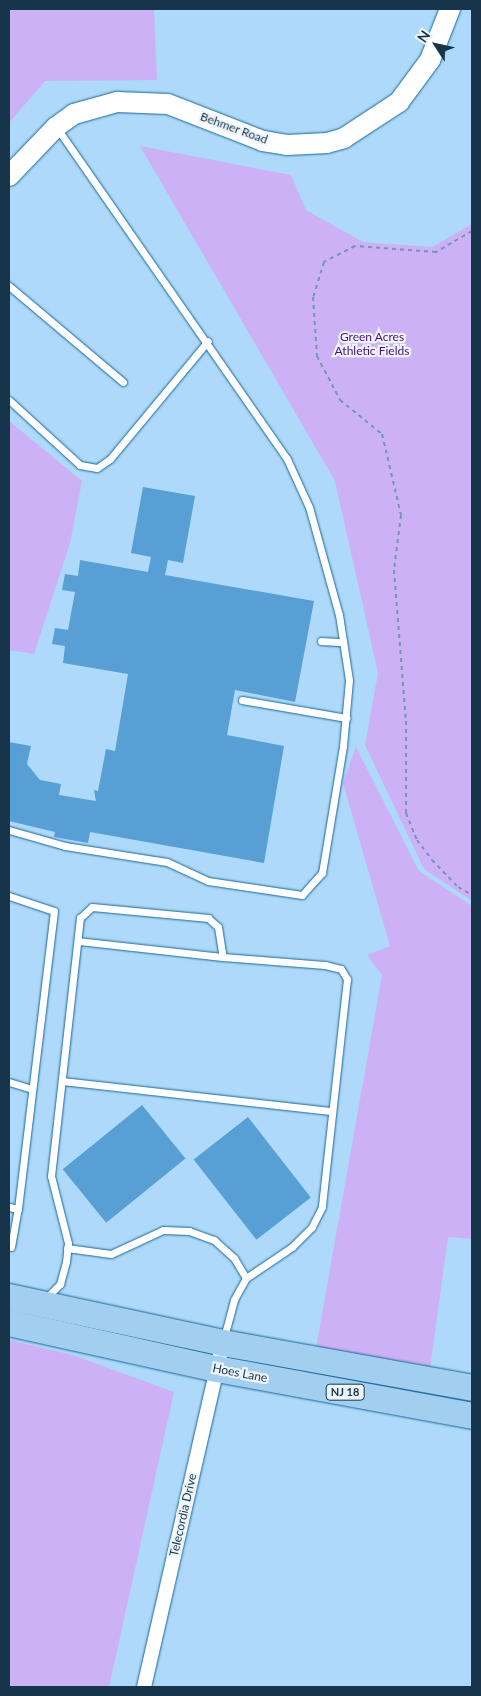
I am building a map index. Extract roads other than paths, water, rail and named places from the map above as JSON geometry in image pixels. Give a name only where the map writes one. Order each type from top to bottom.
[{"type":"highway","name":"Hoes Lane","points":[[9,1296],[37,1304],[223,1344],[472,1388]]},
{"type":"highway","name":"Hoes Lane","points":[[9,1323],[217,1369],[472,1416]]},
{"type":"street","name":"Behmer Road","points":[[9,176],[56,127],[74,114],[97,106],[137,100],[168,104],[263,141],[287,145],[327,143],[363,129],[399,102],[430,60],[450,9]]},
{"type":"street","name":"Telecordia Drive","points":[[144,1687],[223,1344]]},
{"type":"lane","points":[[9,830],[65,846],[167,862],[208,881],[302,895],[322,873],[350,680],[343,642],[305,499],[287,459],[208,341],[56,127]]},
{"type":"lane","points":[[9,286],[123,382]]},
{"type":"lane","points":[[9,400],[80,466],[97,468],[110,459],[208,341]]},
{"type":"lane","points":[[321,641],[343,642]]},
{"type":"lane","points":[[242,700],[346,718]]},
{"type":"lane","points":[[9,896],[54,911],[18,1210],[11,1247]]},
{"type":"lane","points":[[37,1304],[53,1294],[60,1284],[67,1248],[51,1176],[80,918],[92,908],[208,918],[218,927],[223,957]]},
{"type":"lane","points":[[78,941],[223,957],[325,965],[345,973],[348,979],[330,1111],[319,1213],[312,1227],[292,1246],[246,1278],[234,1300],[223,1344]]},
{"type":"lane","points":[[9,1082],[32,1089]]},
{"type":"lane","points":[[62,1082],[330,1111]]},
{"type":"lane","points":[[9,1207],[18,1210]]},
{"type":"lane","points":[[67,1248],[111,1254],[163,1230],[189,1231],[214,1240],[234,1258],[246,1278]]},
{"type":"park label","name":"Green Acres Athletic Fields","points":[[372,344]]}]
